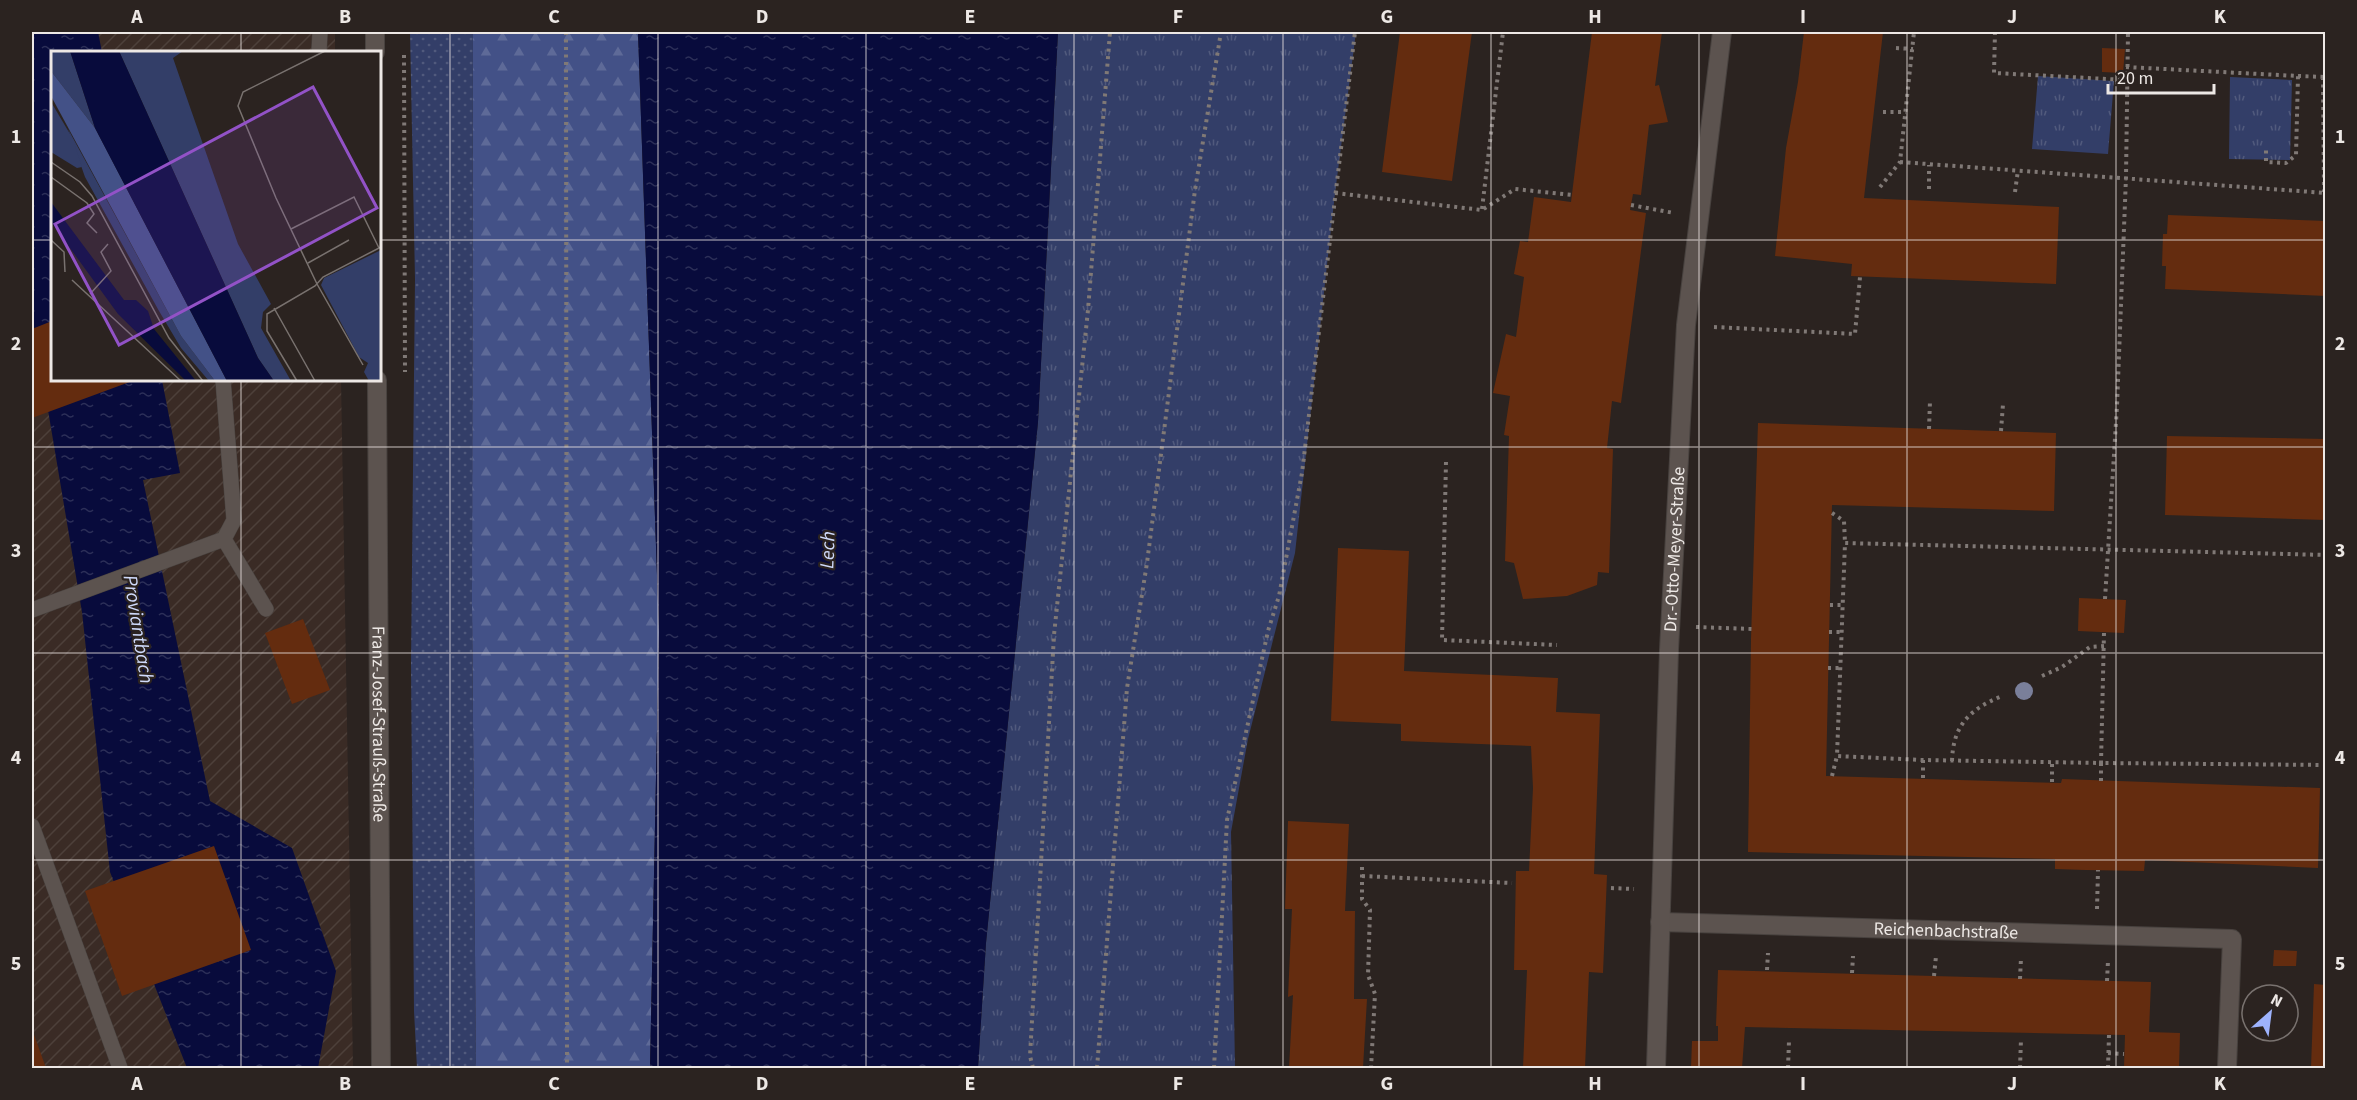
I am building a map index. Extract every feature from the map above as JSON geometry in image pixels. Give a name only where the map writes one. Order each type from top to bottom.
[{"type":"street","points":[[375,32],[375,51]]},
{"type":"street","name":"Dr.-Otto-Meyer-Straße","points":[[1656,1068],[1670,626],[1686,326],[1722,32]]},
{"type":"street","name":"Franz-Josef-Strauß-Straße","points":[[377,381],[381,1068]]},
{"type":"street","name":"Reichenbachstraße","points":[[1660,922],[2232,939],[2227,1068]]},
{"type":"lane","points":[[319,51],[320,32]]},
{"type":"lane","points":[[38,608],[224,539],[234,520],[224,381]]},
{"type":"lane","points":[[224,539],[266,609]]},
{"type":"lane","points":[[32,826],[120,1068]]},
{"type":"path","points":[[566,32],[567,1068]]},
{"type":"path","points":[[1033,1068],[1030,1056],[1054,635],[1088,310],[1110,32]]},
{"type":"path","points":[[1097,1068],[1127,688],[1147,563],[1195,190],[1221,32]]},
{"type":"path","points":[[1214,1068],[1227,820],[1268,631],[1279,596],[1302,473],[1355,32]]},
{"type":"path","points":[[1482,210],[1503,32]]},
{"type":"path","points":[[1880,187],[1900,162],[1914,32]]},
{"type":"path","points":[[1995,32],[1994,73],[2126,80]]},
{"type":"path","points":[[2105,599],[2115,458],[2126,177],[2128,32]]},
{"type":"path","points":[[1896,48],[1912,49]]},
{"type":"path","points":[[1900,162],[2325,192],[2324,77],[2126,67]]},
{"type":"path","points":[[2266,147],[2266,162],[2286,163],[2296,155],[2298,76]]},
{"type":"path","points":[[1883,112],[1906,112]]},
{"type":"path","points":[[1929,165],[1929,189]]},
{"type":"path","points":[[2015,192],[2018,170]]},
{"type":"path","points":[[1335,193],[1482,210],[1515,189],[1572,195]]},
{"type":"path","points":[[1631,205],[1698,217]]},
{"type":"path","points":[[1686,326],[1855,334],[1860,277]]},
{"type":"path","points":[[1929,429],[1930,401]]},
{"type":"path","points":[[2001,431],[2003,404]]},
{"type":"path","points":[[1446,462],[1442,640],[1557,645]]},
{"type":"path","points":[[1832,513],[1844,521],[1845,543],[1837,756],[1832,776]]},
{"type":"path","points":[[1845,543],[2325,555]]},
{"type":"path","points":[[1830,605],[1843,605]]},
{"type":"path","points":[[1670,626],[1752,629]]},
{"type":"path","points":[[1829,632],[1842,632]]},
{"type":"path","points":[[2101,781],[2104,633]]},
{"type":"path","points":[[2042,676],[2062,667],[2090,647],[2104,646]]},
{"type":"path","points":[[1828,668],[1840,668]]},
{"type":"path","points":[[1952,761],[1954,740],[1963,722],[1980,706],[2002,696]]},
{"type":"path","points":[[1837,756],[1952,761],[2325,765]]},
{"type":"path","points":[[1923,760],[1923,778]]},
{"type":"path","points":[[2052,762],[2052,782]]},
{"type":"path","points":[[1362,867],[1362,899],[1370,910],[1368,975],[1375,994],[1371,1068]]},
{"type":"path","points":[[2097,935],[2098,870]]},
{"type":"path","points":[[1362,876],[1512,883]]},
{"type":"path","points":[[2108,1068],[2109,1035]]},
{"type":"path","points":[[2020,1068],[2021,1039]]},
{"type":"path","points":[[1788,1068],[1789,1041]]},
{"type":"path","points":[[2108,1053],[2124,1054]]},
{"type":"shaded area","points":[[32,32],[335,32],[335,51],[51,51],[51,381],[341,381],[353,1068],[32,1068]]},
{"type":"green space","points":[[410,32],[473,32],[472,604],[476,1068],[417,1068],[414,1011],[411,665],[415,279]]},
{"type":"green space","points":[[473,32],[638,32],[659,632],[650,1068],[476,1068],[472,604]]},
{"type":"green space","points":[[1058,32],[1356,32],[1335,193],[1295,553],[1248,739],[1231,832],[1235,1068],[978,1068],[986,943],[1038,422]]},
{"type":"green space","points":[[2038,76],[2114,81],[2108,154],[2032,149]]},
{"type":"green space","points":[[2230,77],[2292,80],[2290,160],[2229,159]]},
{"type":"water","name":"Proviantbach","points":[[32,32],[98,32],[102,51],[51,51],[51,381],[162,381],[180,473],[143,480],[210,801],[292,848],[336,971],[318,1068],[187,1068],[110,872],[82,612],[32,315]]},
{"type":"water","name":"Lech","points":[[638,32],[1058,32],[1038,422],[986,943],[978,1068],[650,1068],[659,632]]},
{"type":"building","points":[[1400,32],[1472,32],[1452,181],[1382,172]]},
{"type":"building","points":[[1592,32],[1662,32],[1655,86],[1659,85],[1668,122],[1649,125],[1641,195],[1633,194],[1630,210],[1646,213],[1621,403],[1612,401],[1607,448],[1613,449],[1609,573],[1598,572],[1597,585],[1567,596],[1523,599],[1514,563],[1505,561],[1509,436],[1504,435],[1510,396],[1493,393],[1506,334],[1516,337],[1524,277],[1514,274],[1520,241],[1528,242],[1534,197],[1571,202]]},
{"type":"building","points":[[1804,32],[1883,32],[1864,198],[2059,207],[2056,284],[1851,276],[1852,264],[1775,256],[1786,148]]},
{"type":"building","points":[[2102,48],[2125,49],[2123,73],[2102,72]]},
{"type":"building","points":[[2168,215],[2326,221],[2326,296],[2165,289],[2166,266],[2162,266],[2163,234],[2167,234]]},
{"type":"building","points":[[51,321],[51,381],[132,381],[32,418],[32,329]]},
{"type":"building","points":[[1758,423],[2056,433],[2054,511],[1832,505],[1826,776],[2061,783],[2062,779],[2320,788],[2318,868],[2145,860],[2144,871],[2085,870],[2055,869],[2055,859],[1748,852],[1751,639]]},
{"type":"building","points":[[2167,436],[2326,439],[2326,520],[2165,515]]},
{"type":"building","points":[[1338,548],[1409,551],[1404,671],[1558,678],[1556,712],[1600,714],[1594,874],[1607,875],[1603,973],[1589,972],[1585,1068],[1523,1068],[1527,970],[1514,970],[1516,871],[1529,871],[1533,788],[1531,746],[1401,741],[1401,724],[1331,721]]},
{"type":"building","points":[[2079,598],[2126,600],[2124,633],[2078,631]]},
{"type":"building","points":[[303,619],[330,690],[292,704],[265,633]]},
{"type":"building","points":[[1288,821],[1349,824],[1345,911],[1355,911],[1354,999],[1367,999],[1363,1068],[1289,1068],[1293,995],[1288,997],[1292,909],[1285,909]]},
{"type":"building","points":[[214,846],[251,950],[122,996],[85,891]]},
{"type":"building","points":[[2274,950],[2297,951],[2296,966],[2273,966]]},
{"type":"building","points":[[1718,970],[2151,982],[2149,1032],[2180,1033],[2179,1068],[2124,1068],[2125,1035],[1745,1027],[1742,1068],[1691,1068],[1692,1041],[1718,1041],[1718,1026],[1716,1026]]},
{"type":"building","points":[[2314,984],[2326,985],[2326,1068],[2311,1068]]},
{"type":"building","points":[[32,1029],[46,1068],[32,1068]]}]
